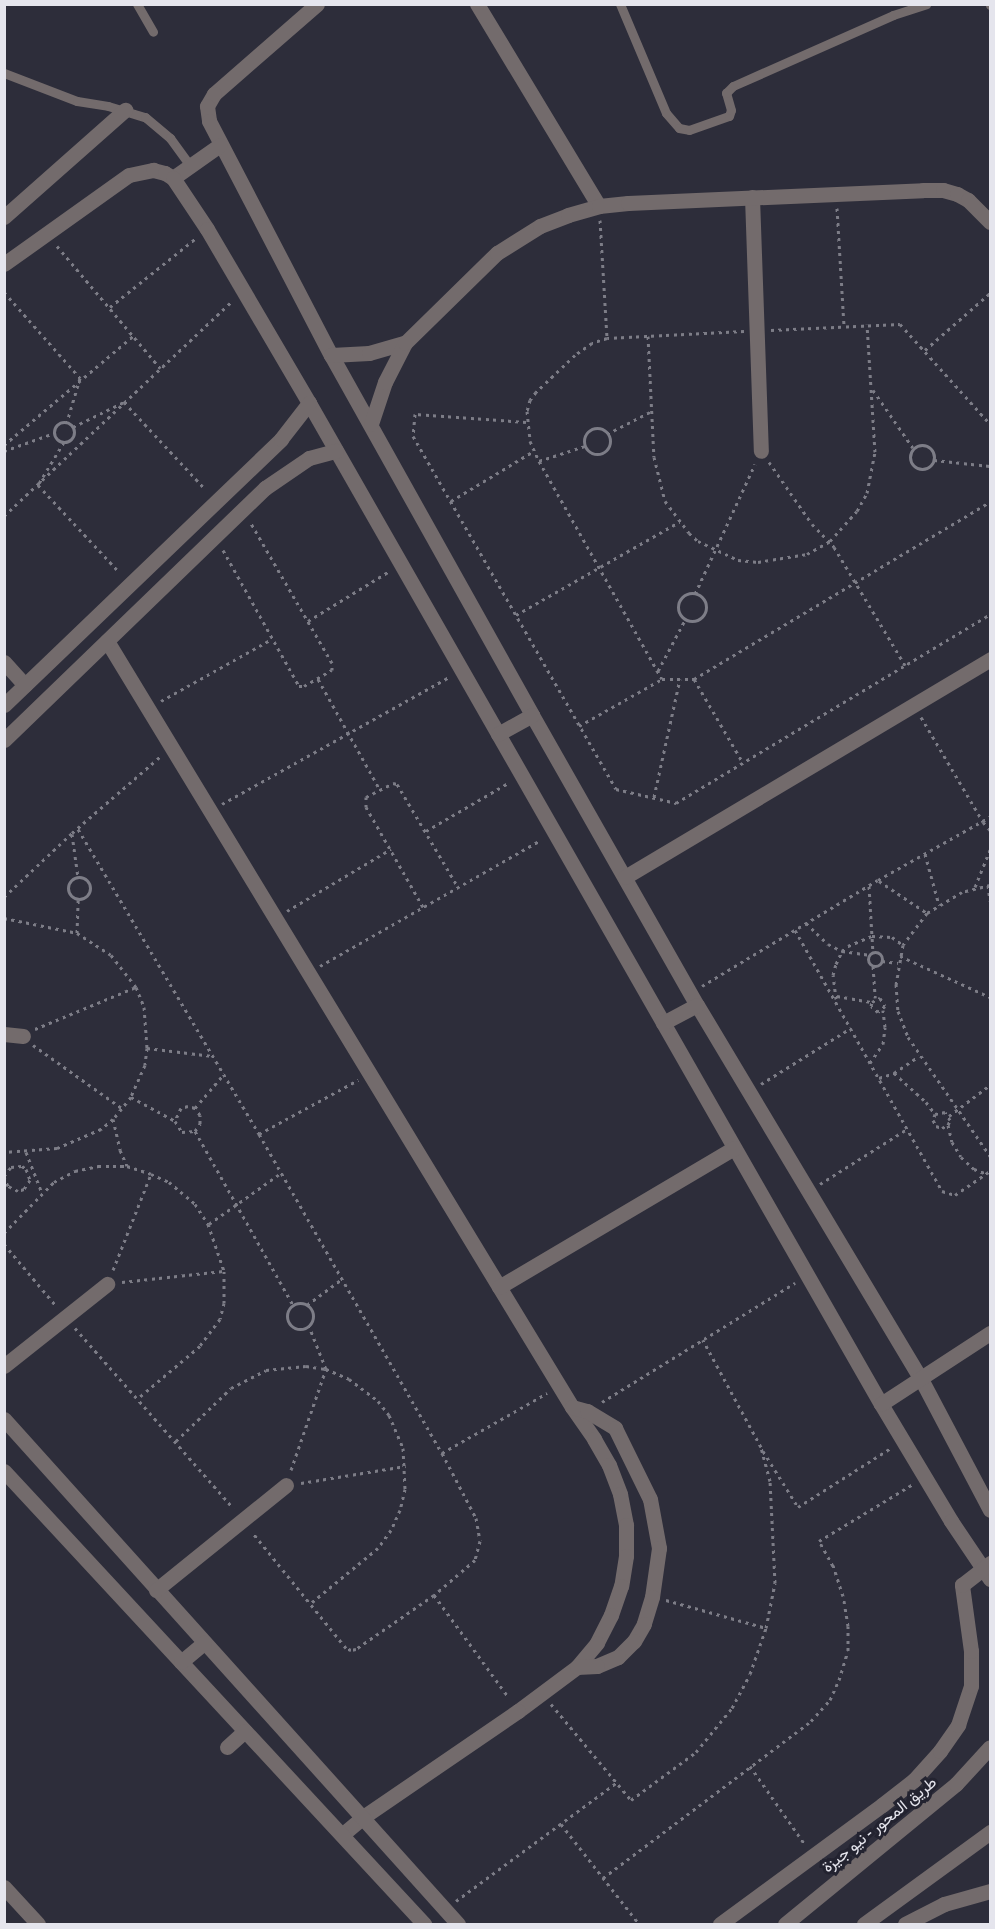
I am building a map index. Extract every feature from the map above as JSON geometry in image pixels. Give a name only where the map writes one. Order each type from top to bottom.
[{"type":"street","points":[[317,4],[210,99],[207,114],[220,145],[332,355],[532,715],[807,1192],[921,1379],[990,1510]]},
{"type":"street","points":[[477,4],[599,206]]},
{"type":"street","points":[[4,217],[125,110]]},
{"type":"street","points":[[172,178],[220,145]]},
{"type":"street","points":[[4,264],[129,176],[153,170],[165,173],[172,178],[207,229],[309,403],[902,1440],[988,1570],[962,1585],[972,1670],[966,1707],[958,1725],[940,1751],[914,1780],[720,1924]]},
{"type":"street","points":[[371,424],[385,382],[405,343],[470,277],[506,247],[540,226],[599,206],[752,197],[943,190],[968,200],[990,222]]},
{"type":"street","points":[[752,197],[761,451]]},
{"type":"street","points":[[332,355],[369,353],[405,343]]},
{"type":"street","points":[[4,705],[292,428],[309,403]]},
{"type":"street","points":[[4,740],[244,511],[265,488],[309,458],[336,451]]},
{"type":"street","points":[[248,469],[265,488]]},
{"type":"street","points":[[107,641],[498,1287],[609,1465],[620,1494],[626,1525],[626,1556],[621,1586],[611,1616],[597,1643],[578,1666],[542,1694],[362,1818],[342,1835]]},
{"type":"street","points":[[625,877],[990,659]]},
{"type":"street","points":[[4,662],[25,685]]},
{"type":"street","points":[[498,734],[532,715]]},
{"type":"street","points":[[663,1023],[694,999]]},
{"type":"street","points":[[498,1287],[734,1148]]},
{"type":"street","points":[[4,1366],[107,1284]]},
{"type":"street","points":[[881,1404],[990,1333]]},
{"type":"street","points":[[572,1407],[587,1411],[615,1428],[629,1451],[650,1498],[659,1548],[652,1597],[644,1624],[634,1641],[618,1657],[597,1666],[578,1666]]},
{"type":"street","points":[[4,1419],[458,1924]]},
{"type":"street","points":[[4,1471],[424,1924]]},
{"type":"street","points":[[156,1590],[286,1485]]},
{"type":"street","points":[[181,1662],[204,1643]]},
{"type":"street","points":[[227,1747],[245,1731]]},
{"type":"street","name":"طريق المحور - نيو جيزة","points":[[785,1924],[956,1784],[990,1747]]},
{"type":"street","points":[[864,1924],[990,1832]]},
{"type":"street","points":[[4,1887],[38,1924]]},
{"type":"street","points":[[904,1924],[944,1904],[990,1891]]},
{"type":"lane","points":[[137,4],[153,32]]},
{"type":"lane","points":[[620,4],[666,113],[679,128],[689,130],[729,116],[730,106],[726,93],[733,86],[893,15],[926,4]]},
{"type":"lane","points":[[4,73],[77,101],[125,110],[145,117],[159,126],[190,166]]},
{"type":"path","points":[[836,194],[844,326]]},
{"type":"path","points":[[599,206],[607,338]]},
{"type":"path","points":[[110,308],[207,229]]},
{"type":"path","points":[[46,233],[160,368]]},
{"type":"path","points":[[4,516],[243,290]]},
{"type":"path","points":[[4,292],[80,378]]},
{"type":"path","points":[[925,350],[990,293]]},
{"type":"path","points":[[648,336],[656,474],[664,501],[679,522],[698,541],[738,560],[758,562],[807,554],[830,541],[857,511],[873,472],[875,452],[867,324]]},
{"type":"path","points":[[662,679],[539,461],[526,422],[530,400],[575,355],[592,343],[607,338],[900,324],[990,424]]},
{"type":"path","points":[[4,445],[80,378],[134,335]]},
{"type":"path","points":[[67,422],[80,378]]},
{"type":"path","points":[[872,389],[913,448]]},
{"type":"path","points":[[73,427],[124,402]]},
{"type":"path","points":[[124,402],[216,500]]},
{"type":"path","points":[[607,434],[652,411]]},
{"type":"path","points":[[526,422],[415,414],[413,436],[616,789],[676,803],[990,614]]},
{"type":"path","points":[[38,484],[64,442],[71,439],[74,433],[73,427],[67,422],[61,422],[55,426],[54,433],[64,442]]},
{"type":"path","points":[[598,429],[607,434],[609,444],[602,453],[592,453],[585,446],[584,441],[589,431],[598,429]]},
{"type":"path","points":[[4,451],[54,433]]},
{"type":"path","points":[[923,444],[932,449],[934,460],[928,468],[918,469],[909,457],[913,448],[923,444]]},
{"type":"path","points":[[539,461],[585,446]]},
{"type":"path","points":[[451,501],[534,451]]},
{"type":"path","points":[[761,451],[812,524],[830,541],[905,665]]},
{"type":"path","points":[[695,594],[761,451]]},
{"type":"path","points":[[934,460],[990,466]]},
{"type":"path","points":[[38,484],[130,583]]},
{"type":"path","points":[[579,726],[662,679],[694,679],[990,502]]},
{"type":"path","points":[[216,538],[299,686],[304,686],[332,670],[333,666],[244,511]]},
{"type":"path","points":[[516,615],[679,522]]},
{"type":"path","points":[[308,621],[401,563]]},
{"type":"path","points":[[695,594],[704,601],[705,612],[697,621],[685,620],[678,611],[678,605],[684,596],[695,594]]},
{"type":"path","points":[[658,671],[685,620]]},
{"type":"path","points":[[148,708],[272,639]]},
{"type":"path","points":[[210,811],[462,670]]},
{"type":"path","points":[[318,678],[380,790]]},
{"type":"path","points":[[654,798],[680,679]]},
{"type":"path","points":[[694,679],[743,762]]},
{"type":"path","points":[[914,705],[983,822],[990,830]]},
{"type":"path","points":[[4,897],[72,833],[171,746]]},
{"type":"path","points":[[426,831],[522,775]]},
{"type":"path","points":[[423,907],[365,802],[366,797],[393,783],[397,784],[458,887]]},
{"type":"path","points":[[694,999],[806,923],[990,818]]},
{"type":"path","points":[[4,1244],[243,1520],[346,1648],[356,1649],[434,1595],[475,1560],[480,1541],[476,1518],[442,1453],[260,1134],[78,829]]},
{"type":"path","points":[[308,972],[555,832]]},
{"type":"path","points":[[72,833],[78,877]]},
{"type":"path","points":[[275,918],[391,849]]},
{"type":"path","points":[[975,888],[988,862],[990,850]]},
{"type":"path","points":[[925,854],[939,905]]},
{"type":"path","points":[[78,877],[87,880],[90,888],[87,896],[78,900],[69,894],[67,888],[73,878],[78,877]]},
{"type":"path","points":[[878,880],[927,913]]},
{"type":"path","points":[[990,901],[989,885],[975,888],[927,913],[903,945],[896,984],[898,1011],[908,1037],[990,1156]]},
{"type":"path","points":[[869,886],[872,936],[870,964],[873,966],[874,1010],[883,1010]]},
{"type":"path","points":[[77,933],[78,900]]},
{"type":"path","points":[[4,918],[77,933],[111,955],[136,987],[146,1017],[147,1048],[142,1074],[131,1097],[113,1119],[72,1143],[26,1152],[4,1152]]},
{"type":"path","points":[[806,923],[816,935],[842,951],[880,954],[882,961]]},
{"type":"path","points":[[795,930],[836,998],[870,1063],[945,1194],[961,1193],[989,1172]]},
{"type":"path","points":[[836,998],[833,975],[842,951],[858,940],[872,936],[892,938],[903,945]]},
{"type":"path","points":[[900,956],[990,997]]},
{"type":"path","points":[[882,961],[898,963]]},
{"type":"path","points":[[873,966],[877,966],[882,961]]},
{"type":"path","points":[[16,1035],[136,987]]},
{"type":"path","points":[[836,998],[884,1001],[883,1044],[870,1063]]},
{"type":"path","points":[[748,1091],[851,1028]]},
{"type":"path","points":[[16,1035],[123,1109]]},
{"type":"path","points":[[147,1048],[213,1056]]},
{"type":"path","points":[[879,1078],[894,1073],[919,1056]]},
{"type":"path","points":[[894,1073],[916,1090],[935,1114]]},
{"type":"path","points":[[195,1108],[224,1074]]},
{"type":"path","points":[[260,1134],[369,1074]]},
{"type":"path","points":[[989,1172],[974,1169],[961,1157],[952,1142],[948,1125],[949,1116],[990,1085]]},
{"type":"path","points":[[131,1097],[175,1121],[182,1132],[195,1131],[201,1124],[201,1115],[195,1108],[188,1106],[180,1108],[175,1121]]},
{"type":"path","points":[[935,1114],[945,1112],[949,1116]]},
{"type":"path","points":[[935,1114],[933,1120],[936,1126],[942,1128],[948,1125]]},
{"type":"path","points":[[113,1119],[115,1133],[128,1166]]},
{"type":"path","points":[[807,1192],[907,1129]]},
{"type":"path","points":[[195,1131],[293,1305]]},
{"type":"path","points":[[26,1152],[42,1193]]},
{"type":"path","points":[[22,1166],[26,1169],[30,1180],[24,1189],[18,1191],[8,1186],[5,1179],[11,1167],[22,1166]]},
{"type":"path","points":[[4,1233],[54,1182],[75,1171],[98,1166],[128,1166],[151,1174],[183,1192],[208,1224],[224,1271],[224,1303],[211,1334],[137,1399]]},
{"type":"path","points":[[208,1224],[281,1173]]},
{"type":"path","points":[[151,1174],[107,1284],[224,1271]]},
{"type":"path","points":[[587,1411],[807,1275]]},
{"type":"path","points":[[293,1305],[307,1305],[342,1279]]},
{"type":"path","points":[[293,1305],[288,1311],[290,1324],[296,1329],[309,1326],[313,1319],[312,1311],[307,1305]]},
{"type":"path","points":[[309,1326],[326,1370],[286,1485],[406,1466]]},
{"type":"path","points":[[703,1340],[760,1447],[798,1507],[902,1440]]},
{"type":"path","points":[[176,1441],[231,1388],[248,1378],[286,1366],[306,1366],[326,1370],[349,1379],[378,1401],[397,1431],[406,1466],[405,1489],[400,1510],[391,1530],[378,1548],[311,1603]]},
{"type":"path","points":[[442,1453],[559,1386]]},
{"type":"path","points":[[542,1694],[631,1800],[696,1752],[732,1708],[750,1674],[766,1628],[775,1583],[775,1544],[770,1481],[760,1447]]},
{"type":"path","points":[[603,1878],[811,1721],[830,1700],[848,1651],[848,1626],[843,1596],[833,1566],[819,1541],[925,1477]]},
{"type":"path","points":[[434,1595],[518,1711]]},
{"type":"path","points":[[652,1597],[766,1628]]},
{"type":"path","points":[[750,1766],[813,1856]]},
{"type":"path","points":[[444,1910],[616,1783]]},
{"type":"path","points":[[560,1823],[639,1924]]}]
